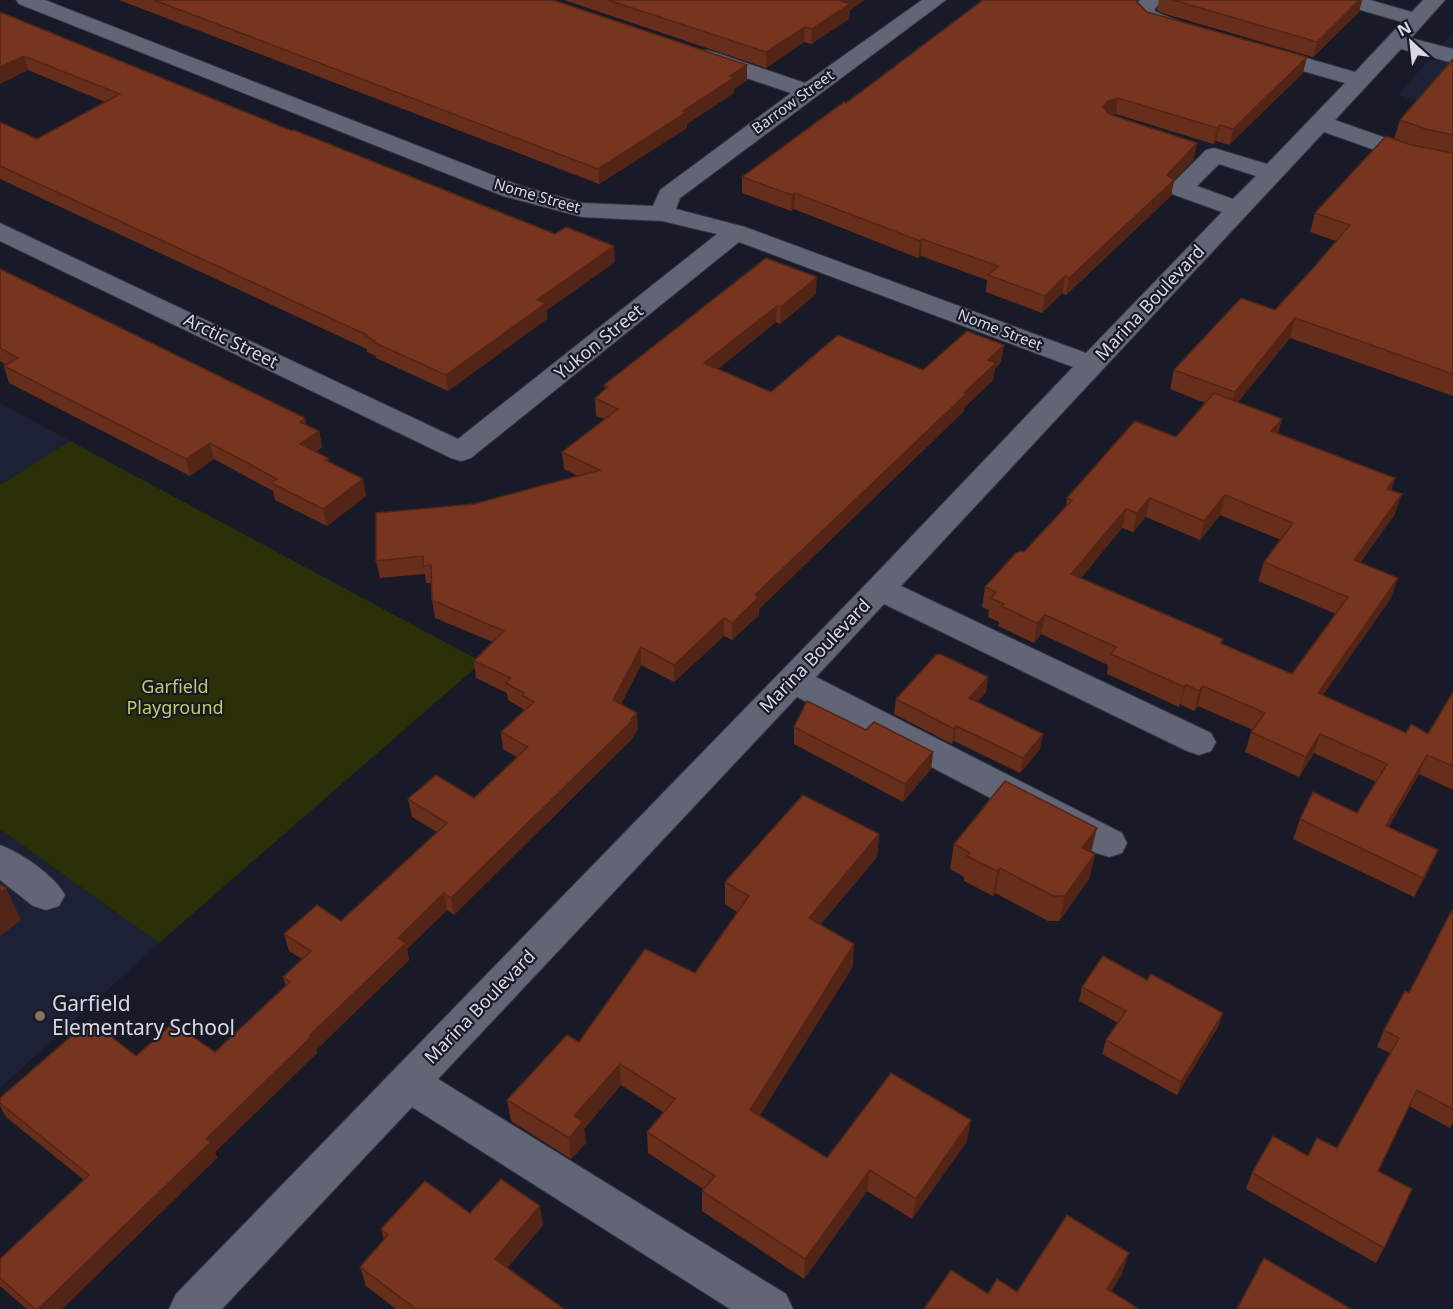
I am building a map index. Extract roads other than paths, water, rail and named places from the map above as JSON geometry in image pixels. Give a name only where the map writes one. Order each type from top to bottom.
[{"type":"street","name":"Nome Street","points":[[26,0],[512,191],[582,210],[662,214],[703,222],[736,232],[1092,365]]},
{"type":"street","name":"Barrow Street","points":[[662,214],[669,195],[808,91],[936,0]]},
{"type":"street","points":[[1152,0],[1142,11],[1147,16],[1195,33]]},
{"type":"street","points":[[1347,0],[1416,20],[1453,56]]},
{"type":"street","name":"Marina Boulevard","points":[[192,1309],[880,589],[1416,20]]},
{"type":"street","points":[[1239,46],[1360,81]]},
{"type":"street","points":[[689,51],[808,91]]},
{"type":"street","points":[[1320,123],[1414,156],[1453,164]]},
{"type":"street","points":[[1238,209],[1181,189],[1203,152],[1272,173]]},
{"type":"street","name":"Arctic Street","points":[[0,231],[461,452]]},
{"type":"street","name":"Yukon Street","points":[[461,452],[736,232]]},
{"type":"street","points":[[880,589],[1199,742]]},
{"type":"street","points":[[793,680],[1109,843]]},
{"type":"street","points":[[0,860],[46,895]]},
{"type":"street","points":[[408,1082],[770,1309]]},
{"type":"place","name":"Garfield Elementary School","points":[[40,1016]]},
{"type":"park label","name":"Garfield Playground","points":[[175,697]]}]
